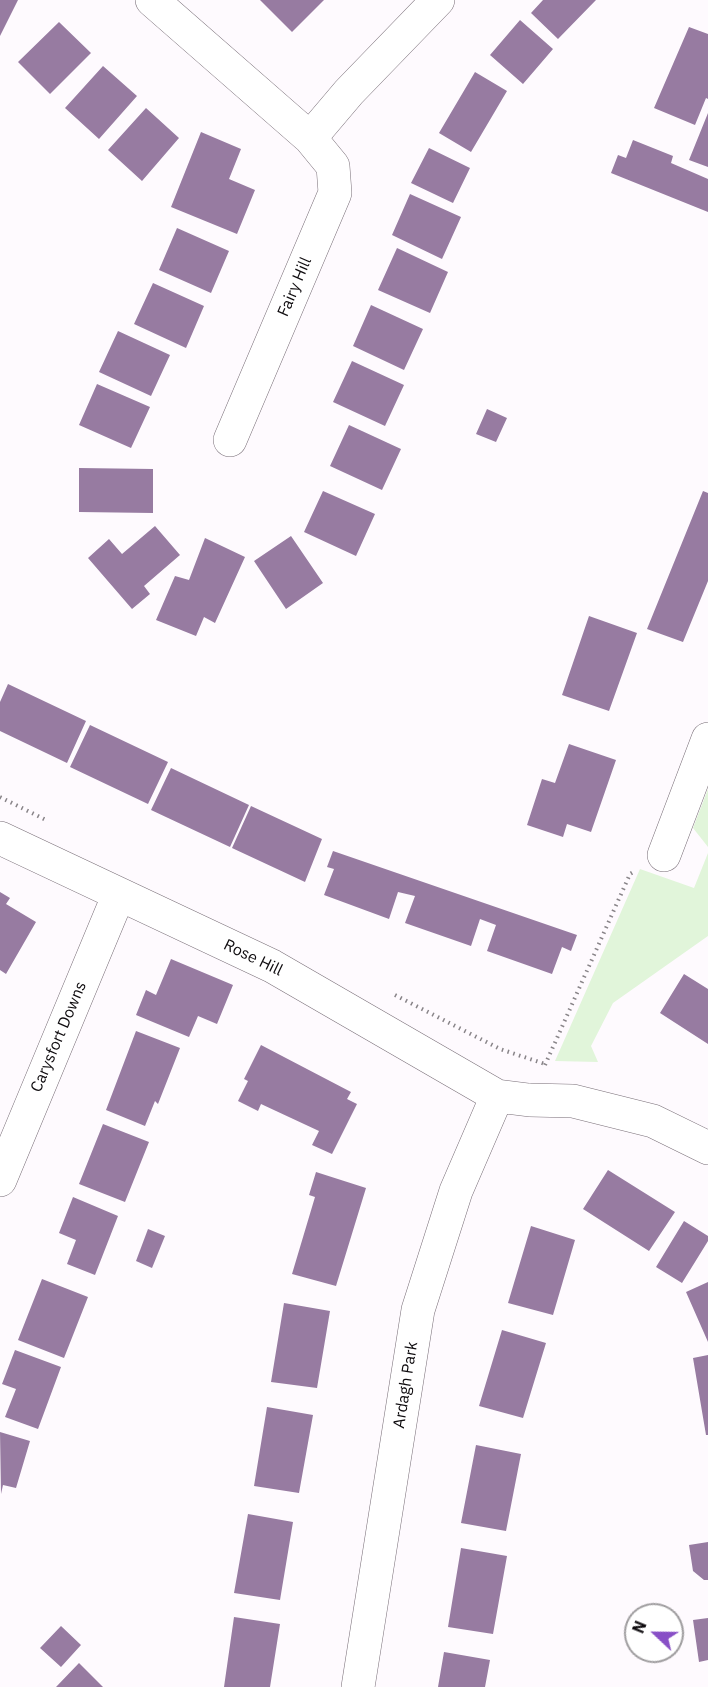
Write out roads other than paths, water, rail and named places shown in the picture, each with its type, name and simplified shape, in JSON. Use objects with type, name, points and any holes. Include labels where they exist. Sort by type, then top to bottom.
[{"type":"street","name":"Fairy Hill","points":[[152,0],[310,138],[333,166],[335,193],[230,440]]},
{"type":"street","points":[[310,138],[349,92],[438,0]]},
{"type":"street","points":[[664,855],[708,740]]},
{"type":"street","name":"Rose Hill","points":[[0,838],[272,966],[513,1098]]},
{"type":"street","name":"Carysfort Downs","points":[[0,1180],[119,894]]},
{"type":"street","points":[[513,1098],[573,1101],[653,1121],[708,1148]]},
{"type":"street","name":"Ardagh Park","points":[[358,1687],[418,1310],[456,1191],[513,1098]]}]
